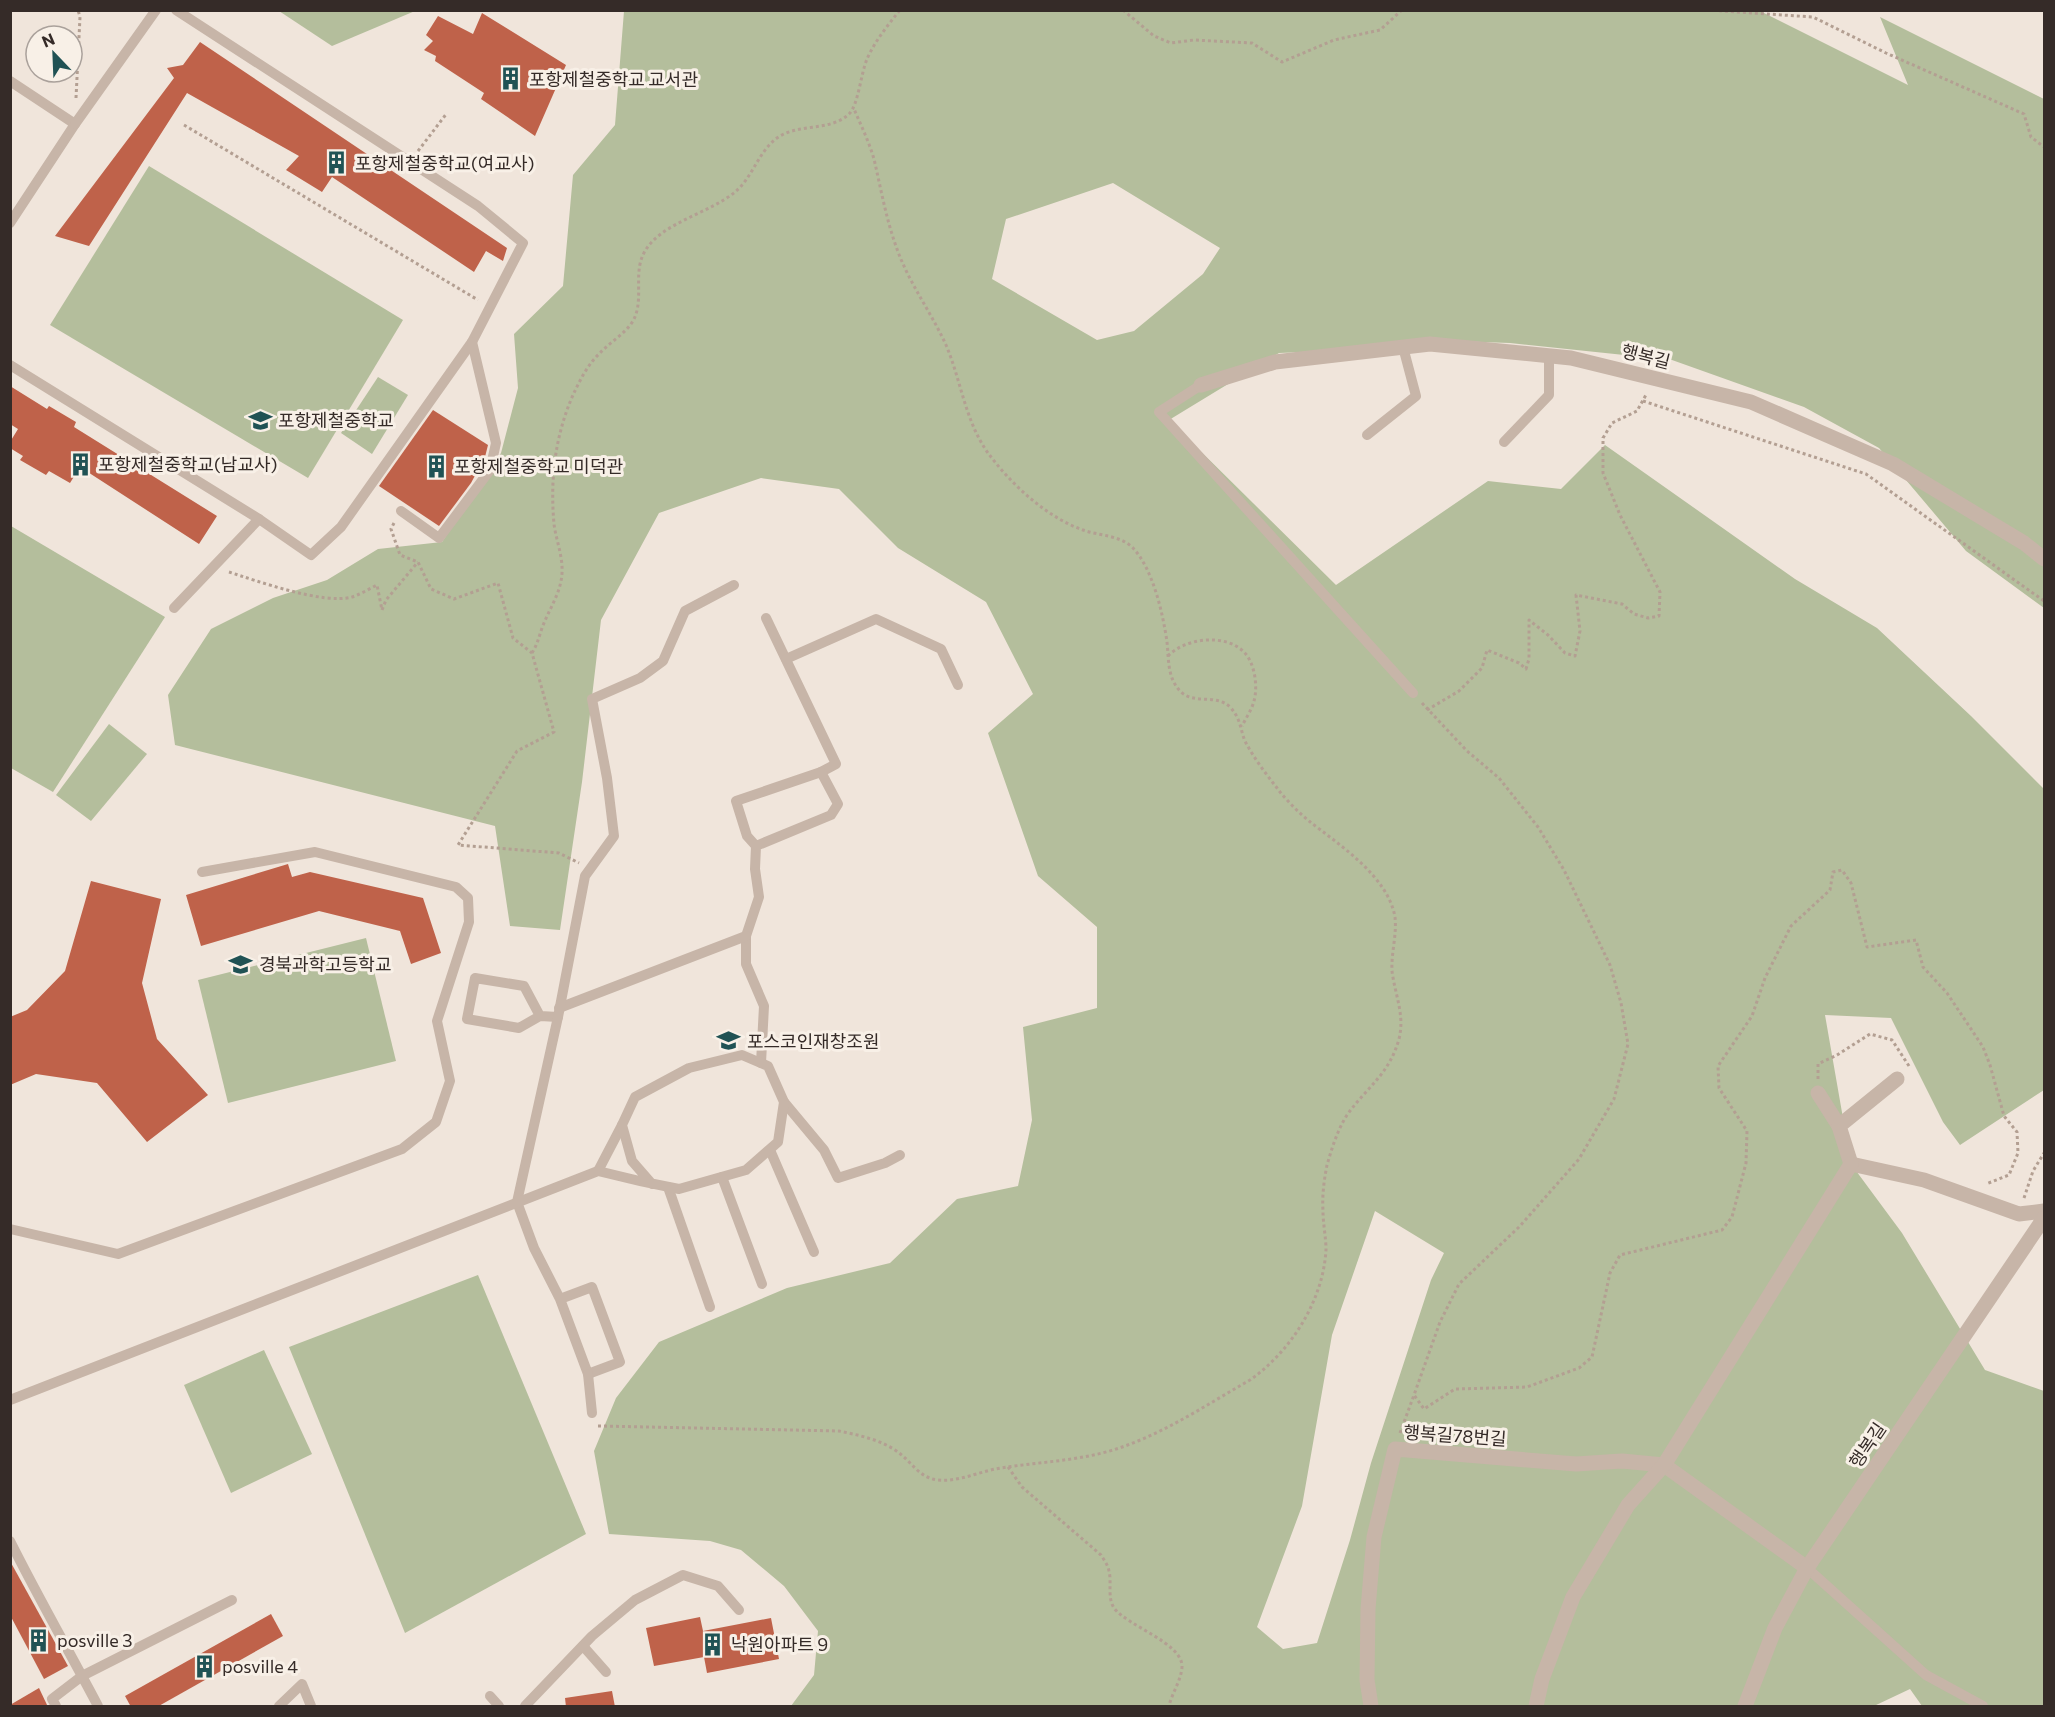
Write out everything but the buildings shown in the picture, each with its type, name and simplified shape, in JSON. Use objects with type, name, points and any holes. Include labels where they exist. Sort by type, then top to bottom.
[{"type":"street","name":"행복길","points":[[1201,385],[1275,362],[1430,344],[1571,358],[1751,402],[1893,464],[2024,543],[2044,559]]},
{"type":"street","points":[[1839,1125],[1897,1079]]},
{"type":"street","points":[[1536,1707],[1542,1679],[1573,1597],[1628,1505],[1664,1465],[1851,1164],[1839,1125],[1818,1093]]},
{"type":"street","points":[[1851,1164],[1924,1180],[2019,1214],[2044,1211]]},
{"type":"street","name":"행복길","points":[[1745,1707],[1775,1628],[1807,1568],[2044,1218]]},
{"type":"street","name":"행복길78번길","points":[[1371,1707],[1367,1680],[1368,1609],[1374,1537],[1395,1449],[1576,1464],[1622,1461],[1664,1465]]},
{"type":"street","points":[[1664,1465],[1807,1568]]},
{"type":"lane","points":[[10,223],[75,123],[156,10]]},
{"type":"lane","points":[[10,365],[259,519],[311,555],[341,527],[472,342],[523,243],[478,206],[176,10]]},
{"type":"lane","points":[[10,81],[75,123]]},
{"type":"lane","points":[[401,511],[440,538],[490,470],[496,442],[472,342]]},
{"type":"lane","points":[[1367,435],[1416,396],[1403,347]]},
{"type":"lane","points":[[1504,442],[1549,395],[1549,355]]},
{"type":"lane","points":[[1201,385],[1159,412],[1413,693]]},
{"type":"lane","points":[[174,608],[259,519]]},
{"type":"lane","points":[[592,1413],[588,1374],[560,1299],[534,1248],[517,1202],[559,1012],[585,876],[614,836],[607,778],[592,699],[640,678],[663,662],[685,611],[734,585]]},
{"type":"lane","points":[[761,1063],[764,1005],[746,964],[746,936],[759,897],[754,869],[756,846],[747,836],[736,801],[821,772],[836,764],[766,618]]},
{"type":"lane","points":[[786,659],[876,619],[941,649],[958,685]]},
{"type":"lane","points":[[756,846],[831,815],[838,804],[821,772]]},
{"type":"lane","points":[[10,1229],[118,1254],[402,1149],[436,1122],[450,1081],[437,1021],[469,922],[468,898],[456,887],[315,852],[202,872]]},
{"type":"lane","points":[[540,1016],[524,986],[475,978],[467,1019],[519,1028],[540,1016],[559,1012],[746,936]]},
{"type":"lane","points":[[598,1171],[635,1097],[689,1068],[742,1055],[768,1066],[784,1102],[824,1150],[838,1178],[885,1163],[900,1155]]},
{"type":"lane","points":[[10,1400],[598,1171],[679,1189],[746,1170],[778,1142],[784,1102]]},
{"type":"lane","points":[[622,1125],[632,1161],[652,1184]]},
{"type":"lane","points":[[770,1150],[814,1252]]},
{"type":"lane","points":[[722,1177],[762,1284]]},
{"type":"lane","points":[[668,1187],[710,1307]]},
{"type":"lane","points":[[560,1299],[592,1287],[621,1362],[588,1374]]},
{"type":"lane","points":[[10,1541],[98,1707]]},
{"type":"lane","points":[[1807,1568],[1926,1675],[1983,1707]]},
{"type":"lane","points":[[525,1707],[583,1646],[635,1600],[684,1575],[718,1586],[739,1610]]},
{"type":"lane","points":[[56,1707],[52,1699],[82,1676],[232,1600]]},
{"type":"lane","points":[[583,1646],[606,1672]]},
{"type":"lane","points":[[279,1707],[302,1684],[311,1707]]},
{"type":"lane","points":[[490,1696],[499,1707]]},
{"type":"path","points":[[75,123],[80,17],[78,10]]},
{"type":"path","points":[[592,1413],[594,1425],[819,1430],[858,1435],[896,1450],[926,1477],[939,1480],[963,1478],[1008,1467],[1095,1455],[1132,1443],[1176,1422],[1251,1380],[1273,1362],[1300,1326],[1319,1284],[1326,1252],[1323,1196],[1326,1170],[1336,1138],[1349,1113],[1376,1083],[1386,1068],[1398,1041],[1402,1025],[1392,971],[1395,918],[1389,901],[1376,881],[1358,858],[1307,820],[1290,804],[1246,743],[1242,726],[1231,709],[1223,702],[1185,696],[1178,689],[1168,667],[1163,619],[1152,583],[1146,566],[1131,546],[1116,538],[1078,528],[1048,512],[1013,481],[979,438],[947,348],[898,253],[886,218],[873,156],[854,109],[862,72],[868,57],[876,41],[900,10]]},
{"type":"path","points":[[1123,10],[1154,36],[1172,43],[1194,39],[1252,43],[1282,62],[1334,40],[1380,30],[1402,10]]},
{"type":"path","points":[[1707,10],[1813,17],[1886,53],[2024,114],[2031,137],[2044,147]]},
{"type":"path","points":[[532,653],[562,576],[552,498],[554,464],[561,430],[582,377],[594,359],[632,324],[638,304],[639,263],[645,250],[667,230],[735,192],[751,173],[766,148],[777,138],[790,131],[842,119],[854,109]]},
{"type":"path","points":[[410,162],[447,113]]},
{"type":"path","points":[[184,125],[490,307]]},
{"type":"path","points":[[1395,1449],[1440,1322],[1459,1284],[1519,1227],[1579,1159],[1614,1099],[1628,1044],[1621,1003],[1610,965],[1564,870],[1538,827],[1499,778],[1467,751],[1427,710],[1459,691],[1482,668],[1487,650],[1519,663],[1526,669],[1529,659],[1529,620],[1565,653],[1575,656],[1580,631],[1576,595],[1622,604],[1634,614],[1648,618],[1659,616],[1660,592],[1620,515],[1604,472],[1603,438],[1612,423],[1637,411],[1655,378]]},
{"type":"path","points":[[1642,401],[1866,474],[2044,601]]},
{"type":"path","points":[[401,511],[391,529],[400,555],[418,562],[431,590],[454,599],[498,583],[513,638],[532,653],[554,732],[517,751],[458,845],[559,853],[591,869]]},
{"type":"path","points":[[214,567],[264,584],[317,597],[350,597],[377,585],[382,610],[386,600],[418,562]]},
{"type":"path","points":[[1168,656],[1185,644],[1206,640],[1228,643],[1245,653],[1250,661],[1255,685],[1254,702],[1242,726]]},
{"type":"path","points":[[1414,1395],[1424,1408],[1455,1389],[1527,1387],[1579,1368],[1592,1357],[1610,1273],[1620,1255],[1722,1230],[1732,1217],[1746,1163],[1747,1131],[1719,1088],[1718,1066],[1752,1016],[1765,978],[1791,926],[1830,890],[1833,872],[1842,870],[1851,883],[1867,948],[1916,940],[1923,967],[1947,993],[1983,1047],[2004,1116],[2017,1132],[2018,1153],[2010,1175],[1962,1193]]},
{"type":"path","points":[[1818,1093],[1818,1064],[1870,1034],[1892,1040],[1910,1068],[1897,1079]]},
{"type":"path","points":[[2019,1214],[2033,1171],[2044,1154]]},
{"type":"path","points":[[1008,1467],[1022,1487],[1101,1555],[1110,1573],[1113,1606],[1120,1614],[1179,1655],[1182,1663],[1180,1676],[1169,1707]]},
{"type":"green space","points":[[279,11],[415,11],[332,46]]},
{"type":"green space","points":[[624,11],[1760,11],[1908,85],[1880,17],[2044,99],[2044,608],[1966,551],[1879,448],[1804,407],[1672,360],[1510,343],[1425,340],[1370,349],[1279,353],[1169,420],[1336,585],[1488,481],[1561,489],[1605,445],[1795,579],[1877,628],[1971,716],[2044,789],[2044,1090],[1960,1145],[1943,1122],[1891,1018],[1825,1015],[1851,1164],[1902,1233],[1985,1370],[2044,1391],[2044,1706],[1922,1706],[1910,1689],[1874,1706],[791,1706],[814,1675],[818,1631],[784,1586],[741,1550],[710,1541],[609,1534],[594,1451],[616,1398],[659,1342],[787,1288],[890,1263],[957,1199],[1018,1186],[1032,1120],[1023,1027],[1097,1008],[1097,927],[1038,876],[988,733],[1033,694],[986,602],[898,548],[839,489],[761,478],[659,513],[601,620],[582,782],[560,930],[510,926],[495,826],[175,745],[168,695],[211,629],[273,598],[327,580],[378,549],[442,542],[501,453],[518,388],[514,334],[563,286],[573,175],[615,125]],"holes":[[[1113,183],[1220,248],[1203,274],[1134,331],[1097,340],[992,279],[1006,219]],[[1375,1211],[1444,1253],[1431,1280],[1371,1463],[1350,1540],[1317,1643],[1283,1649],[1257,1627],[1302,1506],[1332,1335]]]},
{"type":"green space","points":[[149,166],[403,320],[308,478],[50,325]]},
{"type":"green space","points":[[378,377],[408,395],[372,454],[341,433]]},
{"type":"green space","points":[[11,526],[165,617],[53,792],[11,768]]},
{"type":"green space","points":[[109,724],[147,754],[91,821],[56,795]]},
{"type":"green space","points":[[366,938],[396,1061],[228,1103],[198,980]]},
{"type":"green space","points":[[478,1275],[586,1534],[405,1633],[289,1347]]},
{"type":"green space","points":[[264,1350],[312,1454],[231,1493],[184,1385]]},
{"type":"place","name":"포항제철중학교 교서관","points":[[511,79]]},
{"type":"place","name":"포항제철중학교(여교사)","points":[[337,163]]},
{"type":"place","name":"포항제철중학교","points":[[260,420]]},
{"type":"place","name":"포항제철중학교(남교사)","points":[[80,464]]},
{"type":"place","name":"포항제철중학교 미덕관","points":[[436,466]]},
{"type":"place","name":"경북과학고등학교","points":[[241,964]]},
{"type":"place","name":"포스코인재창조원","points":[[729,1041]]},
{"type":"place","name":"posville 3","points":[[39,1640]]},
{"type":"place","name":"낙원아파트 9","points":[[713,1644]]},
{"type":"place","name":"posville 4","points":[[204,1666]]}]
